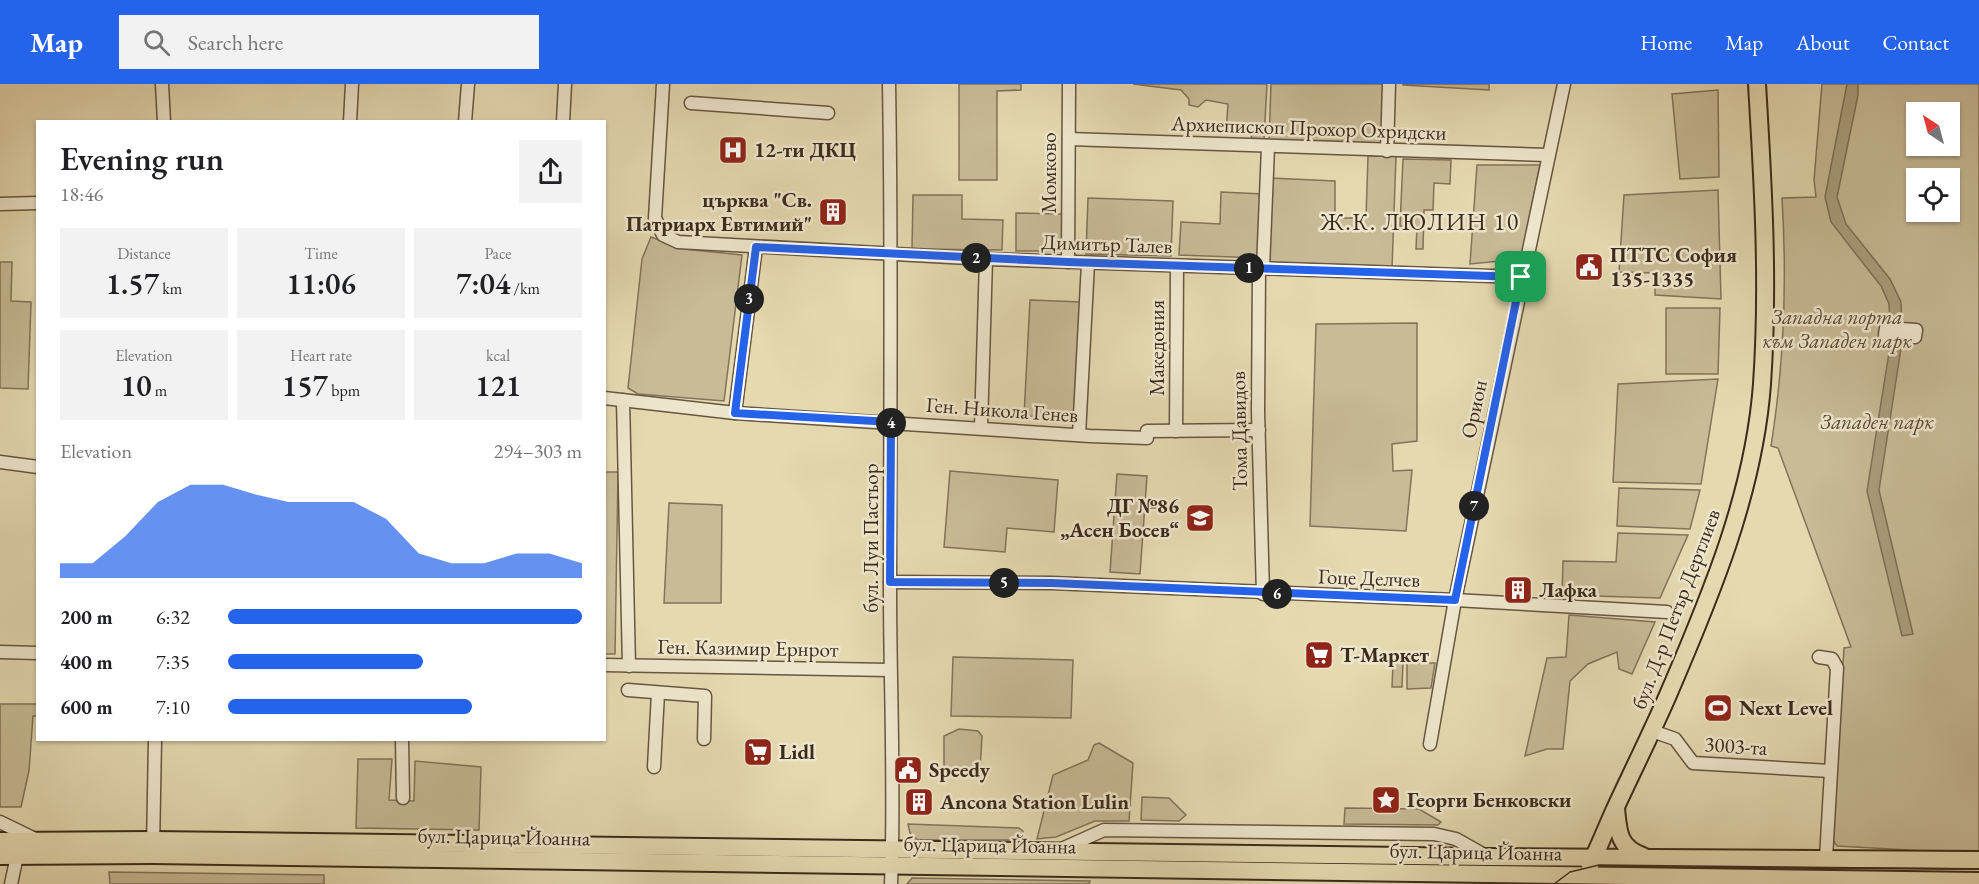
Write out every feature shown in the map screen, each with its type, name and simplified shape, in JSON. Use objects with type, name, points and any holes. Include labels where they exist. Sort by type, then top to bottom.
[{"type":"main road","name":"бул. Д-р Петър Дертлиев","points":[[1582,881],[1652,731],[1723,560],[1742,493],[1762,385],[1765,308],[1763,188],[1757,84]]},
{"type":"main road","points":[[1616,807],[1622,842],[1631,851],[1646,857]]},
{"type":"main road","name":"бул. Царица Йоанна","points":[[0,841],[153,847],[892,858],[1582,881],[1979,881]]},
{"type":"main road","name":"бул. Царица Йоанна","points":[[8,856],[153,847]]},
{"type":"main road","name":"бул. Царица Йоанна","points":[[892,858],[1054,852],[1979,860]]},
{"type":"street","points":[[162,84],[164,120]]},
{"type":"street","points":[[350,120],[352,84]]},
{"type":"street","points":[[465,120],[468,84]]},
{"type":"street","points":[[563,120],[565,84]]},
{"type":"street","name":"Димитър Талев","points":[[663,84],[656,225],[663,235],[670,239],[691,243],[892,255],[1521,277]]},
{"type":"street","name":"бул. Луи Пастьор","points":[[889,84],[892,255],[891,884]]},
{"type":"street","name":"Момково","points":[[1068,262],[1069,84]]},
{"type":"street","points":[[1387,151],[1389,84]]},
{"type":"street","name":"Орион","points":[[1430,744],[1455,600],[1521,277],[1564,84]]},
{"type":"street","points":[[691,103],[828,113]]},
{"type":"street","name":"Архиепископ Прохор Охридски","points":[[1069,139],[1548,155]]},
{"type":"street","name":"Тома Давидов","points":[[1263,594],[1259,430],[1261,268],[1268,147]]},
{"type":"street","points":[[0,204],[36,203]]},
{"type":"street","points":[[735,413],[756,247]]},
{"type":"street","points":[[981,427],[986,259]]},
{"type":"street","points":[[1079,435],[1088,263]]},
{"type":"street","name":"Македония","points":[[1176,431],[1177,266]]},
{"type":"street","name":"Ген. Никола Генев","points":[[606,398],[735,413],[1079,435],[1147,435],[1176,431],[1259,430]]},
{"type":"street","points":[[623,400],[629,666]]},
{"type":"street","points":[[0,462],[36,467]]},
{"type":"street","name":"Гоце Делчев","points":[[890,582],[1052,583],[1263,594],[1455,600],[1667,612]]},
{"type":"street","points":[[0,652],[36,653]]},
{"type":"street","points":[[1819,657],[1832,659],[1837,668],[1826,858]]},
{"type":"street","name":"Ген. Казимир Ернрот","points":[[606,665],[890,670]]},
{"type":"street","points":[[628,690],[705,696],[704,739]]},
{"type":"street","points":[[654,767],[658,693]]},
{"type":"street","name":"3003-та","points":[[1652,731],[1675,739],[1693,763],[1830,771]]},
{"type":"street","points":[[153,847],[154,741]]},
{"type":"street","points":[[402,741],[403,798]]},
{"type":"street","points":[[0,822],[38,841]]},
{"type":"street","points":[[8,856],[11,884]]},
{"type":"green space","points":[[959,84],[1021,84],[1021,90],[997,91],[997,180],[959,180]]},
{"type":"green space","points":[[1133,84],[1267,84],[1264,139],[1252,138],[1249,130],[1226,133],[1228,104],[1206,100],[1198,107],[1189,105],[1189,99],[1181,90]]},
{"type":"green space","points":[[1271,84],[1385,84],[1384,146],[1269,143]]},
{"type":"green space","points":[[1403,84],[1489,84],[1489,90],[1403,85]]},
{"type":"green space","name":"Западен парк","points":[[1822,84],[1979,84],[1979,854],[1837,846],[1832,839],[1844,648],[1851,647],[1778,448],[1771,446],[1779,385],[1783,322],[1782,198],[1816,197],[1814,180]]},
{"type":"green space","points":[[1718,90],[1719,177],[1680,179],[1672,94]]},
{"type":"green space","points":[[1368,156],[1396,156],[1392,269],[1266,265],[1269,178],[1335,181],[1335,218],[1366,218]]},
{"type":"green space","points":[[1403,159],[1451,160],[1450,184],[1434,183],[1433,210],[1424,210],[1423,249],[1416,249],[1417,227],[1400,226]]},
{"type":"green space","points":[[1477,165],[1540,165],[1521,259],[1470,264]]},
{"type":"green space","points":[[1718,190],[1721,299],[1655,295],[1655,273],[1619,272],[1624,195]]},
{"type":"green space","points":[[1221,192],[1263,194],[1260,258],[1179,255],[1181,222],[1220,224]]},
{"type":"green space","points":[[913,195],[962,195],[962,219],[1003,220],[1002,250],[912,249]]},
{"type":"green space","points":[[1088,198],[1173,201],[1171,256],[1086,254]]},
{"type":"green space","points":[[1016,213],[1063,214],[1063,251],[1016,251]]},
{"type":"green space","points":[[651,237],[684,249],[742,255],[724,401],[638,394],[628,388],[642,259]]},
{"type":"green space","points":[[0,262],[12,262],[11,301],[31,302],[28,389],[0,388]]},
{"type":"green space","points":[[1030,300],[1081,302],[1075,419],[1024,416]]},
{"type":"green space","points":[[1666,308],[1720,308],[1718,374],[1666,374]]},
{"type":"green space","points":[[1417,323],[1417,441],[1392,444],[1393,471],[1412,470],[1406,531],[1310,526],[1316,324]]},
{"type":"green space","points":[[1718,379],[1701,484],[1613,482],[1618,384]]},
{"type":"green space","points":[[950,471],[1058,480],[1054,532],[1007,528],[1005,552],[944,547]]},
{"type":"green space","points":[[606,472],[618,472],[615,654],[606,654]]},
{"type":"green space","points":[[1117,474],[1147,476],[1140,574],[1110,572]]},
{"type":"green space","points":[[1619,488],[1700,490],[1690,529],[1617,526]]},
{"type":"green space","points":[[669,503],[722,505],[721,603],[664,603]]},
{"type":"green space","points":[[1618,533],[1688,535],[1660,598],[1562,595],[1563,561],[1616,562]]},
{"type":"green space","points":[[1569,615],[1655,622],[1632,674],[1619,669],[1617,652],[1588,664],[1570,681],[1563,749],[1547,749],[1525,756],[1547,658],[1566,657]]},
{"type":"green space","points":[[953,657],[1073,660],[1071,718],[951,716]]},
{"type":"green space","points":[[1393,663],[1403,663],[1402,687],[1392,687]]},
{"type":"green space","points":[[1407,663],[1435,663],[1431,688],[1407,689]]},
{"type":"green space","points":[[0,704],[36,704],[29,771],[21,807],[0,807]]},
{"type":"green space","points":[[959,729],[978,731],[982,736],[980,770],[944,766],[944,736]]},
{"type":"green space","points":[[1099,743],[1133,763],[1129,821],[1095,821],[1056,837],[1037,839],[1053,775],[1088,760],[1094,745]]},
{"type":"green space","points":[[358,759],[392,759],[389,800],[414,801],[415,761],[481,767],[479,830],[356,828]]},
{"type":"green space","points":[[1142,797],[1169,798],[1186,815],[1179,821],[1141,820]]},
{"type":"green space","points":[[1345,808],[1419,809],[1441,822],[1438,825],[1344,824]]},
{"type":"green space","points":[[908,824],[1019,828],[1023,831],[1023,840],[918,840],[910,833]]},
{"type":"green space","points":[[109,872],[324,875],[324,884],[110,884]]},
{"type":"green space","points":[[912,878],[1090,881],[1089,884],[907,884]]},
{"type":"shaded area","points":[[1847,84],[1858,84],[1858,95],[1837,197],[1846,224],[1890,279],[1901,302],[1902,342],[1879,490],[1913,634],[1902,636],[1867,491],[1891,340],[1889,304],[1881,286],[1831,222],[1825,197]]},
{"type":"tram line","points":[[1554,884],[1570,872],[1599,865],[1979,869]]},
{"type":"place","name":"12-ти ДКЦ","points":[[733,150]]},
{"type":"place","name":"църква \"Св. Патриарх Евтимий\"","points":[[833,212]]},
{"type":"place","name":"ПТТС София 135-1335","points":[[1589,267]]},
{"type":"place","name":"ДГ №86 „Асен Босев“","points":[[1200,518]]},
{"type":"place","name":"Лафка","points":[[1518,590]]},
{"type":"place","name":"Т-Маркет","points":[[1319,655]]},
{"type":"place","name":"Next Level","points":[[1718,708]]},
{"type":"place","name":"Lidl","points":[[758,752]]},
{"type":"place","name":"Speedy","points":[[908,770]]},
{"type":"place","name":"Георги Бенковски","points":[[1386,800]]},
{"type":"place","name":"Ancona Station Lulin","points":[[919,802]]},
{"type":"district","name":"Ж.К. ЛЮЛИН 10","points":[[1420,222]]},
{"type":"route","points":[[756,247],[986,259],[1521,277],[1455,600],[1263,594],[1052,583],[890,582],[891,422],[735,413],[756,247]]},
{"type":"park label","name":"Западна порта към Западен парк","points":[[1837,329]]}]
